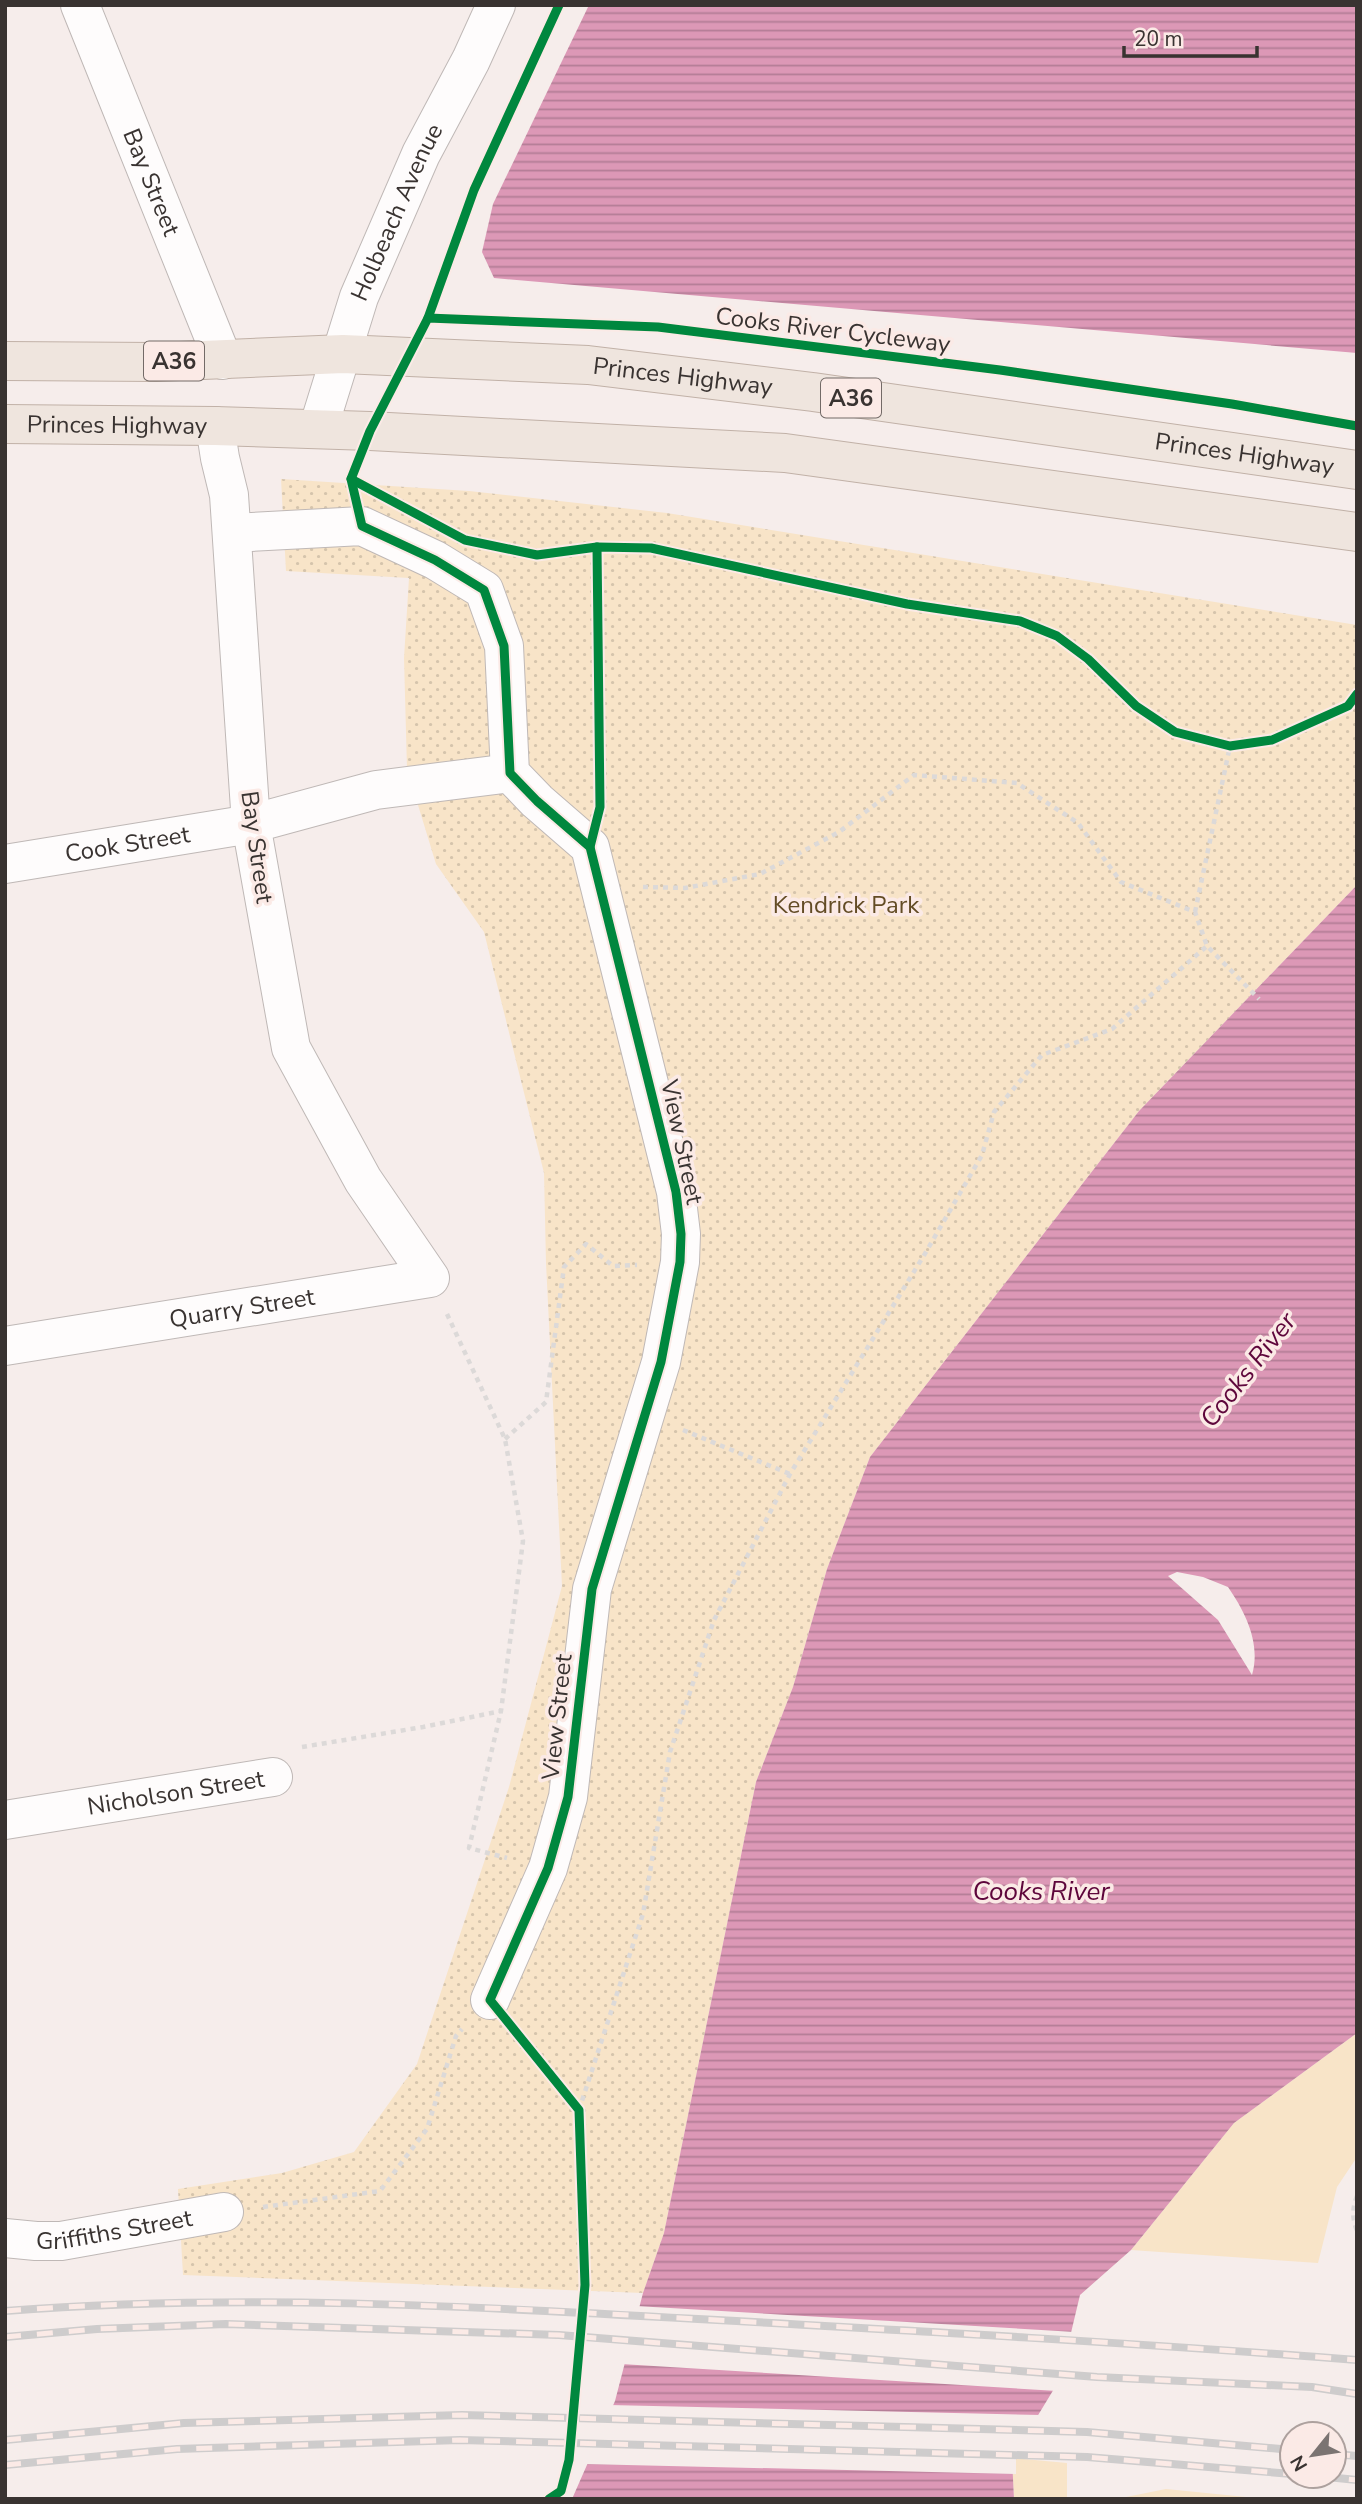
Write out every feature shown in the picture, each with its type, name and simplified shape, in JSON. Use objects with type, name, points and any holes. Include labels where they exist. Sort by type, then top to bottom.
[{"type":"highway","name":"Princes Highway","points":[[5,360],[223,360],[343,354],[588,365],[813,392],[1357,470]]},
{"type":"highway","name":"Princes Highway","points":[[5,424],[318,429],[785,453],[1357,532]]},
{"type":"street","name":"Bay Street","points":[[80,5],[223,360]]},
{"type":"street","name":"Holbeach Avenue","points":[[318,429],[359,297],[411,176],[496,5]]},
{"type":"street","name":"Bay Street","points":[[215,426],[229,495],[251,824],[291,1048],[363,1180],[430,1278]]},
{"type":"street","points":[[232,533],[362,526],[435,560],[484,590],[504,646],[510,773],[376,790],[251,824]]},
{"type":"street","name":"View Street","points":[[490,2000],[548,1868],[568,1797],[592,1589],[664,1350],[681,1262],[676,1192],[590,847],[537,801],[510,773]]},
{"type":"street","name":"Cook Street","points":[[5,864],[251,824]]},
{"type":"street","name":"Quarry Street","points":[[5,1346],[430,1278]]},
{"type":"street","name":"Nicholson Street","points":[[5,1820],[273,1777]]},
{"type":"street","name":"Griffiths Street","points":[[5,2238],[61,2241],[224,2212]]},
{"type":"path","points":[[1219,743],[1230,746],[1240,744]]},
{"type":"path","points":[[1230,746],[1195,912],[1207,946],[1259,999]]},
{"type":"path","points":[[599,887],[685,888],[760,874],[839,832],[915,775],[1017,783],[1078,822],[1121,882],[1195,912]]},
{"type":"path","points":[[580,2123],[579,2110],[643,1914],[670,1752],[715,1620],[790,1474],[982,1155],[994,1112],[1041,1055],[1112,1029],[1207,946]]},
{"type":"path","points":[[505,1439],[545,1402],[564,1267],[586,1244],[614,1266]]},
{"type":"path","points":[[430,1278],[505,1439],[523,1541],[501,1711],[469,1848],[548,1868]]},
{"type":"path","points":[[646,1415],[790,1474]]},
{"type":"path","points":[[224,2212],[380,2191],[427,2129],[456,2036]]},
{"type":"path","points":[[571,2100],[579,2110]]},
{"type":"path","points":[[1357,2196],[1353,2207],[1353,2220],[1357,2231]]},
{"type":"green space","name":"Kendrick Park","points":[[281,479],[469,491],[667,513],[1357,625],[1357,885],[1139,1111],[870,1457],[827,1569],[793,1687],[756,1782],[664,2233],[643,2293],[183,2275],[178,2189],[282,2173],[354,2152],[417,2064],[509,1787],[562,1586],[544,1173],[484,932],[436,864],[407,769],[404,658],[409,578],[286,571]]},
{"type":"green space","points":[[1357,2033],[1357,2157],[1337,2187],[1318,2263],[1131,2250],[1234,2123]]},
{"type":"green space","points":[[1012,2458],[1067,2463],[1067,2499],[1014,2499]]},
{"type":"green space","points":[[1166,2489],[1266,2499],[1084,2499],[1121,2498]]},
{"type":"water","points":[[589,5],[1357,5],[1357,353],[494,278],[482,252],[493,204]]},
{"type":"water","name":"Cooks River","points":[[1357,885],[1357,2033],[1234,2123],[1131,2250],[1080,2295],[1060,2379],[1012,2458],[1014,2499],[572,2499],[615,2401],[643,2293],[664,2233],[756,1782],[793,1687],[827,1569],[870,1457],[1139,1111]],"holes":[[[1177,1572],[1203,1577],[1228,1587],[1241,1607],[1255,1652],[1252,1675],[1218,1620],[1168,1576]]]},
{"type":"pier","points":[[636,2306],[1075,2332],[1064,2380],[1057,2391],[621,2364]]},
{"type":"pier","points":[[609,2405],[1041,2415],[1016,2459],[1016,2474],[584,2464]]},
{"type":"railway","points":[[5,2311],[178,2303],[438,2306],[945,2333],[1357,2360]]},
{"type":"railway","points":[[5,2337],[97,2329],[226,2324],[559,2335],[1097,2377],[1312,2387],[1357,2394]]},
{"type":"railway","points":[[5,2440],[184,2423],[462,2415],[1087,2432],[1278,2449]]},
{"type":"railway","points":[[5,2465],[177,2449],[460,2440],[1087,2457],[1278,2473]]},
{"type":"railway","points":[[1348,2455],[1357,2456]]},
{"type":"railway","points":[[1348,2479],[1357,2480]]},
{"type":"cycle path","points":[[428,318],[474,190],[559,5]]},
{"type":"cycle path","name":"Cooks River Cycleway","points":[[549,2499],[561,2491],[569,2460],[585,2285],[579,2110],[490,2000],[548,1868],[568,1797],[592,1589],[661,1362],[680,1262],[681,1234],[676,1192],[590,847],[537,801],[510,773],[504,646],[484,590],[435,560],[362,526],[351,479],[370,431],[428,318],[658,327],[1000,370],[1232,404],[1357,426]]},
{"type":"cycle path","points":[[351,479],[465,540],[537,555],[597,547],[651,548],[907,604],[1020,621],[1057,636],[1088,659],[1136,706],[1175,732],[1230,746],[1272,740],[1348,706],[1357,694]]},
{"type":"cycle path","points":[[590,847],[600,807],[597,547]]}]
